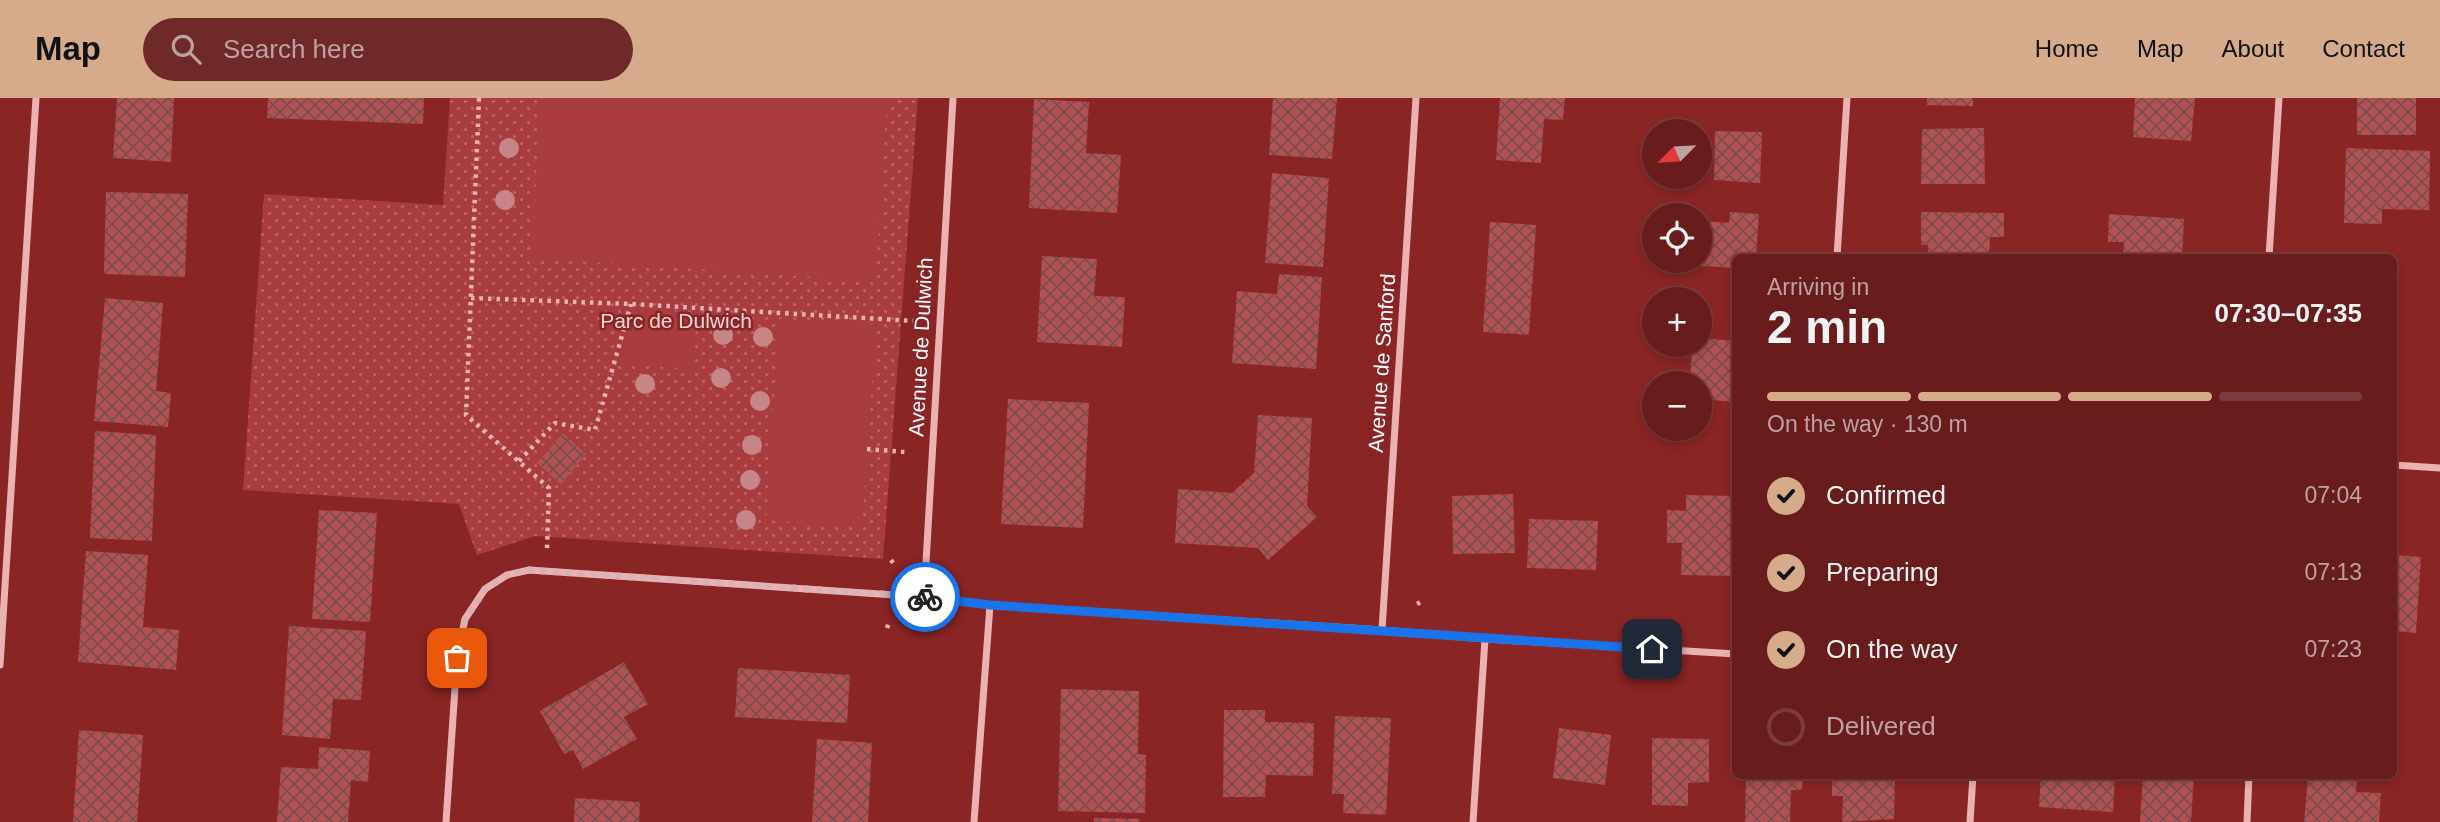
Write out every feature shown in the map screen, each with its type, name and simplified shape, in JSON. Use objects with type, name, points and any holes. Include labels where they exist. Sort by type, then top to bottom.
[{"type":"street","points":[[0,665],[36,98]]},
{"type":"street","name":"Avenue de Dulwich","points":[[924,597],[953,98]]},
{"type":"street","name":"Avenue de Sanford","points":[[1382,630],[1416,98]]},
{"type":"street","points":[[1837,254],[1847,98]]},
{"type":"street","points":[[2269,254],[2279,98]]},
{"type":"street","points":[[2397,465],[2440,468]]},
{"type":"street","points":[[446,822],[457,658],[465,619],[485,589],[507,575],[529,570],[924,597],[990,605],[1732,654]]},
{"type":"street","points":[[974,822],[990,605]]},
{"type":"street","points":[[1473,822],[1485,639]]},
{"type":"street","points":[[1970,822],[1973,779]]},
{"type":"street","points":[[2247,822],[2249,779]]},
{"type":"path","points":[[480,98],[466,415],[549,488],[547,541]]},
{"type":"path","points":[[471,298],[631,304],[914,321]]},
{"type":"path","points":[[519,461],[555,423],[595,430],[631,304]]},
{"type":"path","points":[[867,449],[905,452]]},
{"type":"green space","name":"Parc de Dulwich","points":[[450,98],[918,98],[883,559],[535,536],[477,555],[459,504],[243,490],[264,194],[443,205]]},
{"type":"green space","points":[[541,98],[887,98],[876,281],[531,258]]},
{"type":"green space","points":[[626,309],[697,312],[692,369],[610,363]]},
{"type":"green space","points":[[779,319],[876,325],[862,527],[766,520]]},
{"type":"building","points":[[117,98],[174,98],[171,162],[113,158]]},
{"type":"building","points":[[268,98],[424,98],[423,124],[267,118]]},
{"type":"building","points":[[1273,98],[1337,98],[1332,159],[1269,155]]},
{"type":"building","points":[[1500,98],[1565,98],[1563,120],[1544,119],[1541,163],[1496,160]]},
{"type":"building","points":[[1927,98],[1973,98],[1973,106],[1927,105]]},
{"type":"building","points":[[2135,98],[2195,98],[2191,141],[2133,137]]},
{"type":"building","points":[[2357,98],[2416,98],[2416,135],[2357,135]]},
{"type":"building","points":[[1034,99],[1089,102],[1086,153],[1121,155],[1117,213],[1029,208]]},
{"type":"building","points":[[1984,128],[1985,184],[1921,184],[1922,129]]},
{"type":"building","points":[[1715,131],[1762,132],[1760,183],[1714,180]]},
{"type":"building","points":[[2346,148],[2430,151],[2429,210],[2382,209],[2382,224],[2344,223]]},
{"type":"building","points":[[1272,173],[1329,178],[1323,267],[1265,263]]},
{"type":"building","points":[[106,192],[188,194],[185,277],[104,274]]},
{"type":"building","points":[[1730,212],[1759,214],[1756,254],[1732,254],[1732,268],[1712,267],[1712,222],[1729,223]]},
{"type":"building","points":[[1921,212],[2004,213],[2004,237],[1990,237],[1989,254],[1928,254],[1928,245],[1921,245]]},
{"type":"building","points":[[2109,214],[2184,219],[2182,254],[2123,254],[2124,242],[2108,242]]},
{"type":"building","points":[[1490,222],[1536,225],[1529,335],[1483,332]]},
{"type":"building","points":[[1042,256],[1097,259],[1094,296],[1125,297],[1122,347],[1037,342]]},
{"type":"building","points":[[1279,274],[1322,277],[1316,369],[1232,363],[1237,291],[1277,294]]},
{"type":"building","points":[[105,298],[163,303],[156,391],[171,393],[168,427],[94,421]]},
{"type":"building","points":[[1712,339],[1732,341],[1732,402],[1712,400],[1712,371],[1691,371],[1691,357],[1712,357]]},
{"type":"building","points":[[1008,399],[1089,403],[1083,528],[1001,524]]},
{"type":"building","points":[[1258,415],[1312,418],[1307,506],[1317,517],[1268,560],[1258,548],[1175,543],[1178,489],[1232,493],[1254,473]]},
{"type":"building","points":[[95,431],[156,435],[152,541],[90,538]]},
{"type":"building","points":[[563,433],[586,454],[561,484],[537,463]]},
{"type":"building","points":[[1513,494],[1515,553],[1453,554],[1452,496]]},
{"type":"building","points":[[1686,495],[1732,496],[1732,576],[1681,575],[1682,543],[1667,543],[1667,510],[1686,511]]},
{"type":"building","points":[[319,510],[377,513],[370,622],[312,619]]},
{"type":"building","points":[[1529,519],[1598,521],[1596,570],[1527,568]]},
{"type":"building","points":[[86,551],[148,555],[143,627],[179,630],[176,670],[78,662]]},
{"type":"building","points":[[2397,555],[2421,557],[2416,633],[2397,631]]},
{"type":"building","points":[[289,626],[366,631],[361,700],[333,699],[330,739],[282,735]]},
{"type":"building","points":[[624,662],[648,704],[624,717],[637,739],[583,769],[573,750],[564,754],[540,711]]},
{"type":"building","points":[[738,668],[850,675],[847,723],[735,717]]},
{"type":"building","points":[[1061,689],[1139,691],[1138,754],[1146,755],[1145,813],[1058,811]]},
{"type":"building","points":[[1224,710],[1265,710],[1265,722],[1314,723],[1313,776],[1266,775],[1265,797],[1223,797]]},
{"type":"building","points":[[1335,716],[1391,718],[1386,815],[1343,813],[1344,794],[1332,794]]},
{"type":"building","points":[[1559,728],[1611,735],[1605,785],[1553,778]]},
{"type":"building","points":[[79,730],[143,735],[137,822],[73,822]]},
{"type":"building","points":[[1652,738],[1709,739],[1709,782],[1688,783],[1688,806],[1652,805]]},
{"type":"building","points":[[817,739],[872,743],[868,822],[812,822]]},
{"type":"building","points":[[319,747],[370,751],[368,782],[351,780],[348,822],[277,822],[281,767],[318,769]]},
{"type":"building","points":[[1746,779],[1803,779],[1802,790],[1791,790],[1790,822],[1745,822]]},
{"type":"building","points":[[1832,779],[1895,779],[1894,819],[1842,822],[1843,796],[1832,796]]},
{"type":"building","points":[[2041,779],[2115,779],[2113,812],[2039,807]]},
{"type":"building","points":[[2143,779],[2194,779],[2191,822],[2140,822]]},
{"type":"building","points":[[2308,779],[2357,779],[2356,792],[2381,793],[2379,822],[2304,822]]},
{"type":"building","points":[[575,798],[640,802],[639,822],[574,822]]},
{"type":"building","points":[[1094,818],[1140,819],[1139,822],[1094,822]]},
{"type":"way so far","points":[[457,658],[465,619],[485,589],[507,575],[529,570],[925,597]]},
{"type":"route","points":[[925,597],[990,605],[1652,649]]}]
